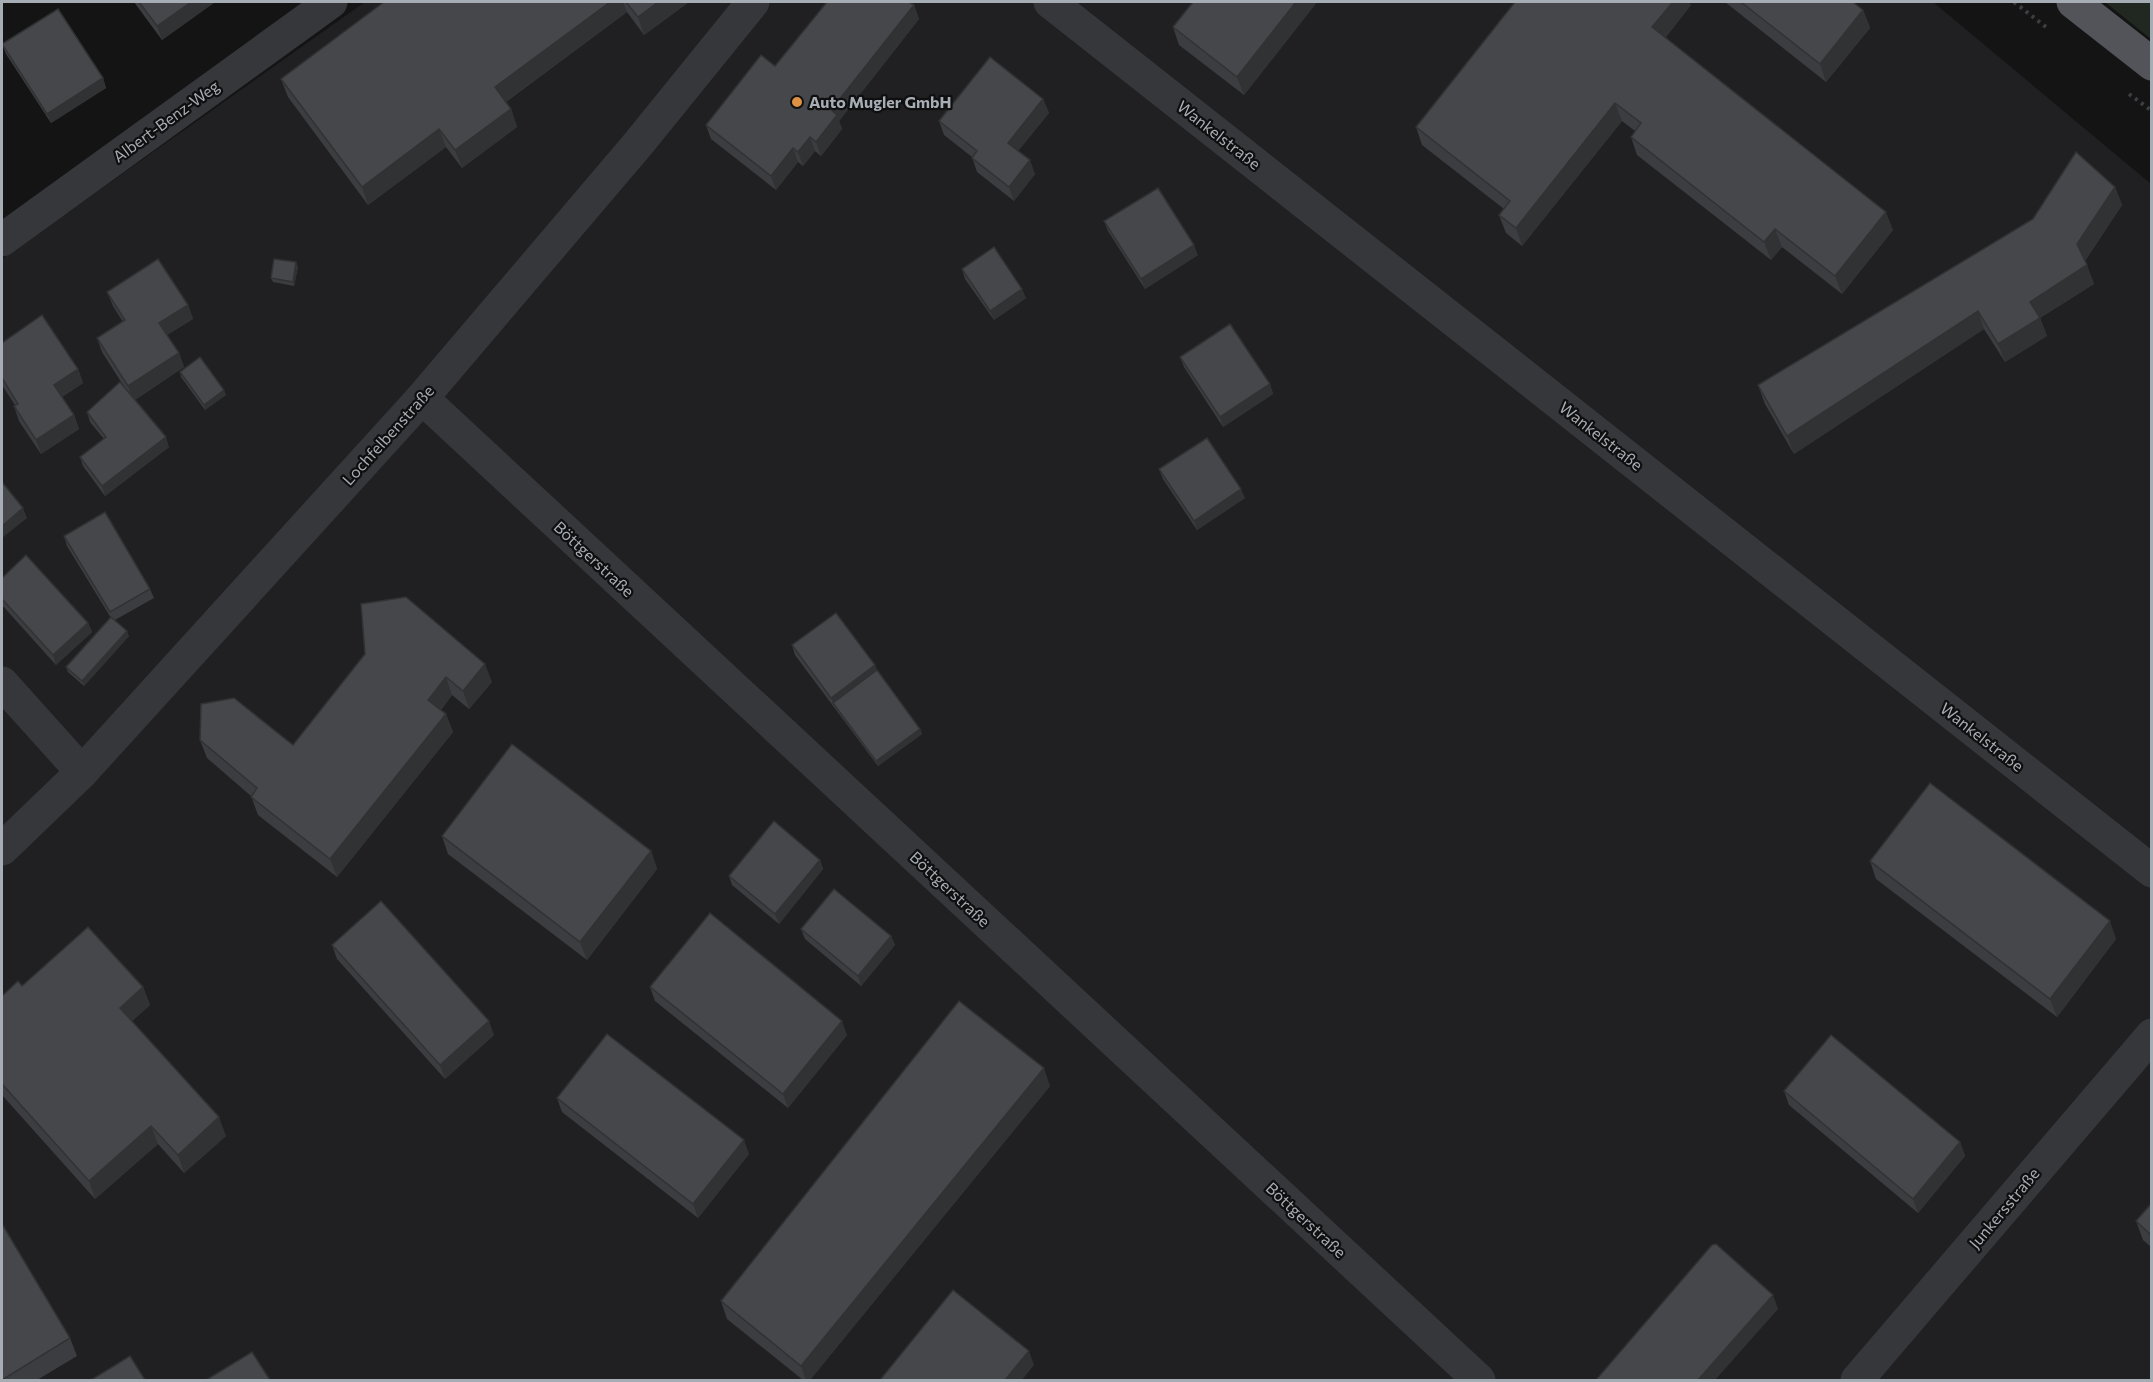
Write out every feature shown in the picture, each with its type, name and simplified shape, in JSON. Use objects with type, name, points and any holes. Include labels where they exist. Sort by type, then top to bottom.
[{"type":"main road","points":[[2073,2],[2151,64]]},
{"type":"street","name":"Albert-Benz-Weg","points":[[2,240],[332,2]]},
{"type":"street","name":"Lochfelbenstraße","points":[[2,849],[82,772],[422,398],[638,144],[753,2]]},
{"type":"street","name":"Wankelstraße","points":[[1050,2],[2151,871]]},
{"type":"street","name":"Böttgerstraße","points":[[422,398],[1479,1380]]},
{"type":"street","points":[[2,683],[82,772]]},
{"type":"street","name":"Junkersstraße","points":[[1857,1380],[2151,1035]]},
{"type":"shaded area","points":[[365,2],[1933,2],[2151,184],[2151,1380],[2,1380],[2,259]]},
{"type":"shaded area","points":[[2105,2],[2151,2],[2151,39]]},
{"type":"building","points":[[139,2],[191,2],[157,26]]},
{"type":"building","points":[[384,2],[610,2],[495,87],[511,109],[455,150],[439,129],[362,187],[281,79]]},
{"type":"building","points":[[626,2],[658,2],[638,17]]},
{"type":"building","name":"Auto Mugler GmbH","points":[[827,2],[909,2],[914,5],[831,110],[837,115],[816,142],[810,137],[798,152],[793,148],[771,176],[706,125],[761,55],[775,66]]},
{"type":"building","points":[[1193,2],[1296,2],[1237,77],[1173,27]]},
{"type":"building","points":[[1515,2],[1673,2],[1652,27],[1886,212],[1835,276],[1775,229],[1764,242],[1631,137],[1641,123],[1615,103],[1516,228],[1499,215],[1510,201],[1416,127]]},
{"type":"building","points":[[1741,2],[1853,2],[1863,10],[1820,64]]},
{"type":"building","points":[[58,9],[103,78],[47,114],[2,44]]},
{"type":"building","points":[[990,57],[1043,99],[1008,143],[1030,160],[1009,187],[972,158],[977,151],[939,121]]},
{"type":"building","points":[[2076,152],[2115,187],[2077,244],[2087,265],[2030,302],[2040,318],[1998,344],[1978,311],[1787,436],[1758,385],[2033,219]]},
{"type":"building","points":[[1158,188],[1194,245],[1141,279],[1104,221]]},
{"type":"building","points":[[994,247],[1022,289],[990,311],[962,269]]},
{"type":"building","points":[[158,259],[188,305],[159,323],[179,353],[128,386],[97,338],[125,320],[107,292]]},
{"type":"building","points":[[274,259],[296,262],[293,282],[271,278]]},
{"type":"building","points":[[42,315],[78,369],[54,385],[74,415],[36,440],[14,406],[18,404],[2,378],[2,343]]},
{"type":"building","points":[[1230,324],[1270,384],[1220,417],[1180,357]]},
{"type":"building","points":[[200,357],[224,390],[204,405],[180,372]]},
{"type":"building","points":[[120,382],[166,437],[102,486],[80,457],[106,437],[87,412]]},
{"type":"building","points":[[1207,438],[1241,489],[1194,521],[1159,469]]},
{"type":"building","points":[[2,482],[23,508],[2,526]]},
{"type":"building","points":[[105,512],[150,589],[110,612],[64,536]]},
{"type":"building","points":[[26,555],[88,623],[53,655],[2,599],[2,578]]},
{"type":"building","points":[[406,597],[485,664],[463,691],[446,677],[428,700],[446,714],[330,859],[251,797],[257,788],[200,740],[201,704],[234,698],[293,745],[365,654],[361,604]]},
{"type":"building","points":[[836,613],[875,665],[831,698],[792,645]]},
{"type":"building","points":[[111,617],[127,631],[82,681],[66,667]]},
{"type":"building","points":[[877,670],[920,729],[876,761],[833,703]]},
{"type":"building","points":[[512,744],[651,851],[580,942],[442,836]]},
{"type":"building","points":[[1930,783],[2110,921],[2050,999],[1870,861]]},
{"type":"building","points":[[774,821],[820,860],[775,914],[729,876]]},
{"type":"building","points":[[834,889],[891,936],[858,976],[801,929]]},
{"type":"building","points":[[381,901],[489,1021],[440,1065],[332,945]]},
{"type":"building","points":[[710,913],[842,1021],[783,1094],[650,987]]},
{"type":"building","points":[[88,927],[143,987],[120,1008],[219,1117],[178,1155],[151,1126],[89,1181],[2,1084],[2,996],[18,981],[22,986]]},
{"type":"building","points":[[959,1001],[1044,1068],[801,1366],[721,1301]]},
{"type":"building","points":[[607,1034],[744,1140],[693,1204],[557,1098]]},
{"type":"building","points":[[1831,1035],[1960,1142],[1913,1199],[1784,1091]]},
{"type":"building","points":[[2151,1204],[2151,1235],[2136,1221]]},
{"type":"building","points":[[2,1224],[70,1338],[2,1380]]},
{"type":"building","points":[[1716,1244],[1773,1295],[1698,1380],[1596,1380],[1712,1245]]},
{"type":"building","points":[[953,1290],[1029,1351],[1005,1380],[880,1380]]},
{"type":"building","points":[[252,1352],[270,1380],[206,1380]]},
{"type":"building","points":[[130,1356],[145,1380],[91,1380]]},
{"type":"place","name":"Auto Mugler GmbH","points":[[797,102]]}]
